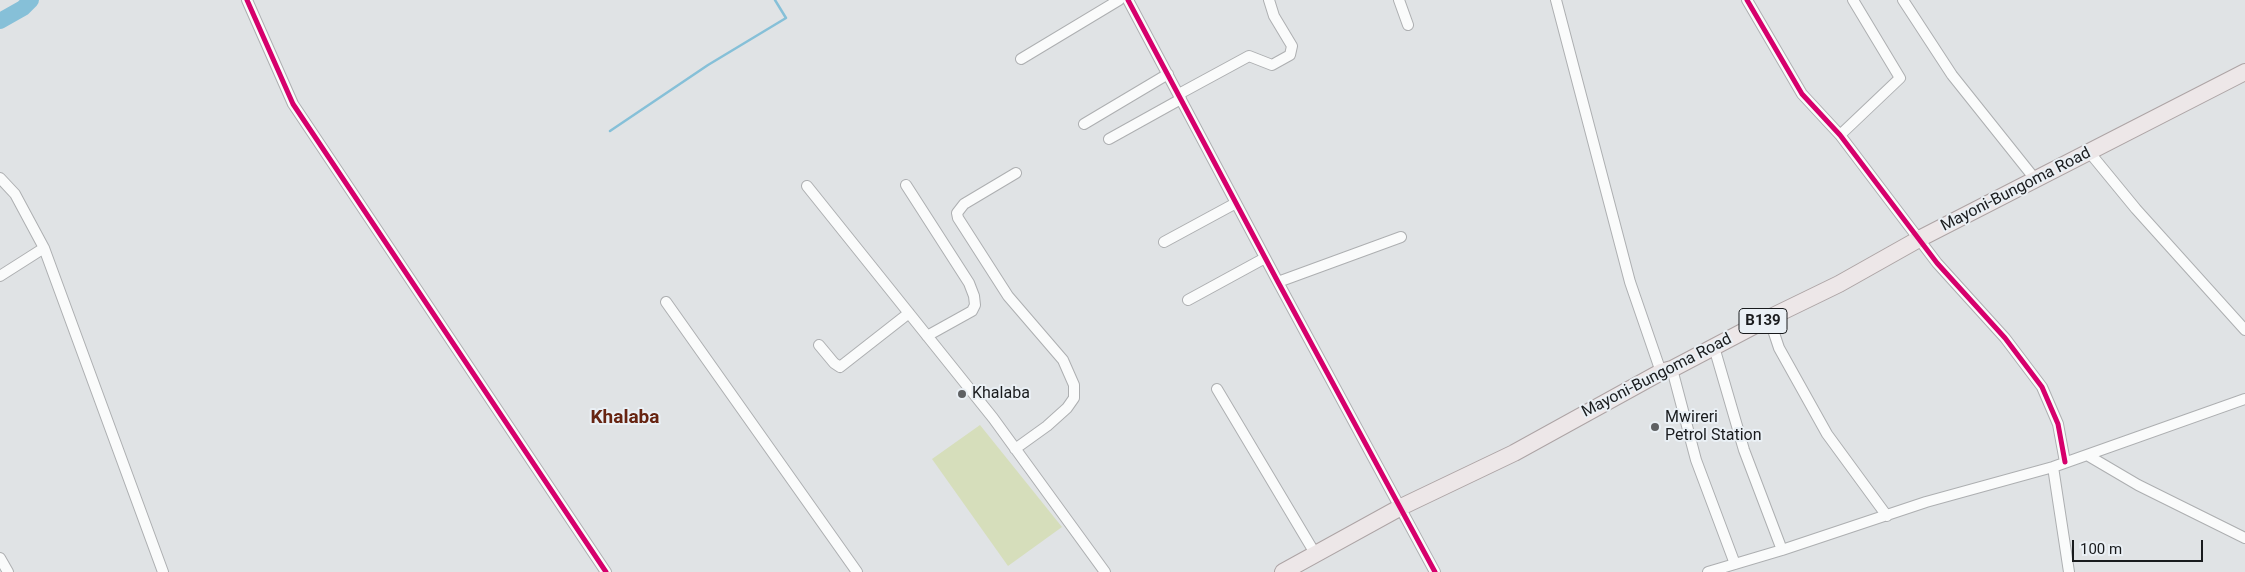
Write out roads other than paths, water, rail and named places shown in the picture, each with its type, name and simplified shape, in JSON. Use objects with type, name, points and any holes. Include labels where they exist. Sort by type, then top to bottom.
[{"type":"main road","name":"Mayoni-Bungoma Road","points":[[1283,572],[1401,508],[1514,453],[1667,371],[1839,284],[1919,239],[2245,72]]},
{"type":"street","points":[[247,0],[293,104],[606,572]]},
{"type":"street","points":[[1021,59],[1119,0]]},
{"type":"street","points":[[1128,0],[1435,572]]},
{"type":"street","points":[[1109,139],[1249,56],[1272,65],[1290,55],[1292,46],[1274,16],[1268,0]]},
{"type":"street","points":[[1398,0],[1408,25]]},
{"type":"street","points":[[1556,0],[1630,282],[1667,371],[1696,460],[1735,564]]},
{"type":"street","points":[[1747,0],[1802,94],[1840,135],[1936,263],[2005,338],[2042,387],[2058,424],[2065,462]]},
{"type":"street","points":[[1840,135],[1900,78],[1853,0]]},
{"type":"street","points":[[1903,0],[1952,75],[2035,179]]},
{"type":"street","points":[[1084,124],[1168,74]]},
{"type":"street","points":[[2090,153],[2142,216],[2245,330]]},
{"type":"street","points":[[1014,448],[1047,426],[1067,408],[1074,398],[1074,385],[1063,360],[1008,296],[958,218],[957,213],[964,204],[1016,173]]},
{"type":"street","points":[[0,178],[15,194],[44,248],[163,572]]},
{"type":"street","points":[[906,185],[969,283],[974,296],[975,305],[972,311],[927,336]]},
{"type":"street","points":[[807,186],[993,418],[1105,572]]},
{"type":"street","points":[[1164,242],[1236,203]]},
{"type":"street","points":[[1278,282],[1401,237]]},
{"type":"street","points":[[0,276],[44,248]]},
{"type":"street","points":[[1188,300],[1265,258]]},
{"type":"street","points":[[666,302],[857,572]]},
{"type":"street","points":[[819,345],[834,363],[840,367],[909,313]]},
{"type":"street","points":[[1769,318],[1779,348],[1827,434],[1887,516]]},
{"type":"street","points":[[1714,348],[1744,450],[1782,550]]},
{"type":"street","points":[[1217,389],[1316,555]]},
{"type":"street","points":[[1708,572],[1782,550],[1926,502],[2053,467],[2245,399]]},
{"type":"street","points":[[2087,455],[2138,485],[2245,538]]},
{"type":"street","points":[[2053,467],[2069,572]]},
{"type":"street","points":[[0,558],[8,572]]},
{"type":"waterway","points":[[0,21],[23,8],[31,0]]},
{"type":"waterway","points":[[610,131],[708,65],[786,18],[775,0]]},
{"type":"place","name":"Khalaba","points":[[962,394]]},
{"type":"place","name":"Mwireri Petrol Station","points":[[1655,427]]},
{"type":"district","name":"Khalaba","points":[[625,418]]}]
